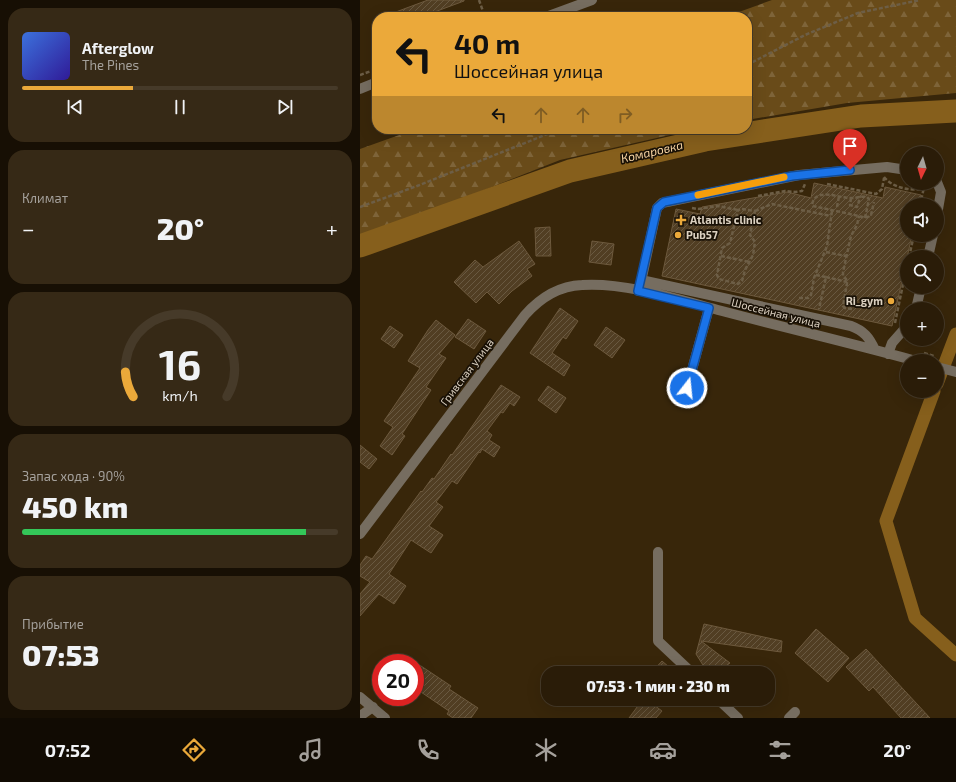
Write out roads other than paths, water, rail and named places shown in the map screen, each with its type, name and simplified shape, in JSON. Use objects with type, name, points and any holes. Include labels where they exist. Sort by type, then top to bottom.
[{"type":"street","points":[[560,12],[592,0]]},
{"type":"street","points":[[360,89],[372,84]]},
{"type":"street","points":[[875,350],[870,339],[865,333],[851,326],[636,287],[657,208],[664,202],[798,175],[891,167],[900,169]]},
{"type":"street","name":"Гривская улица","points":[[360,534],[531,308],[552,292],[570,286],[593,284],[636,287]]},
{"type":"street","name":"Шоссейная улица","points":[[636,287],[709,308],[888,354],[900,355]]},
{"type":"street","points":[[687,388],[709,308]]},
{"type":"street","points":[[888,354],[891,345],[900,334]]},
{"type":"street","points":[[944,365],[956,372]]},
{"type":"street","points":[[658,552],[658,641],[685,666]]},
{"type":"street","points":[[360,697],[374,707],[385,718]]},
{"type":"street","points":[[725,706],[738,718]]},
{"type":"street","points":[[360,716],[374,707]]},
{"type":"waterway","name":"Комаровка","points":[[752,133],[861,116],[956,111]]},
{"type":"waterway","name":"Комаровка","points":[[360,246],[570,171],[705,140],[744,134]]},
{"type":"waterway","points":[[944,366],[956,334]]},
{"type":"waterway","points":[[931,398],[886,521],[915,618],[956,655]]},
{"type":"place","name":"Atlantis clinic","points":[[681,220]]},
{"type":"place","name":"Pub57","points":[[678,235]]},
{"type":"place","name":"Ri_gym","points":[[891,301]]}]
